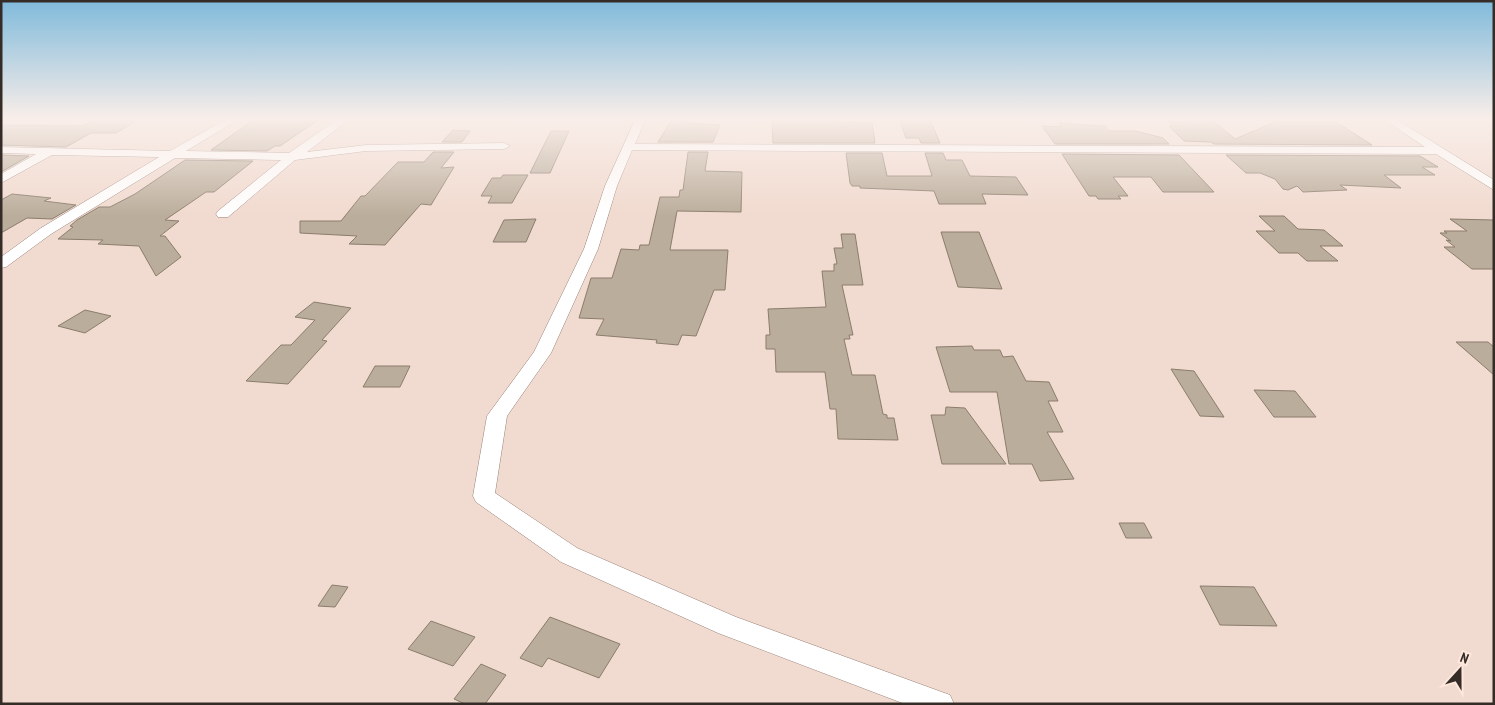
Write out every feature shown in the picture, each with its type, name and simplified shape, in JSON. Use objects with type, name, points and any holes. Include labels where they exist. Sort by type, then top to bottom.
[{"type":"street","points":[[45,151],[292,157],[342,151]]},
{"type":"street","points":[[1,179],[50,151]]},
{"type":"street","points":[[1,264],[46,230],[178,151]]},
{"type":"street","points":[[223,214],[300,151]]},
{"type":"street","points":[[626,151],[611,186],[591,249],[542,353],[497,416],[484,496],[569,555],[726,625],[940,704]]},
{"type":"street","points":[[1417,151],[1437,151],[1494,186]]},
{"type":"building","points":[[541,151],[560,151],[550,173],[530,173]]},
{"type":"building","points":[[433,152],[454,152],[441,168],[454,167],[431,205],[421,204],[385,245],[349,244],[357,236],[300,233],[300,221],[341,221],[361,196],[365,196],[398,162],[424,162]]},
{"type":"building","points":[[688,152],[708,152],[705,171],[742,172],[741,212],[677,211],[670,250],[728,250],[725,290],[714,290],[696,336],[682,335],[678,345],[656,343],[657,340],[596,335],[604,319],[579,318],[591,278],[612,278],[621,249],[639,250],[640,245],[649,245],[660,197],[679,197],[680,190],[683,190]]},
{"type":"building","points":[[846,153],[882,153],[887,176],[932,176],[925,153],[943,153],[946,160],[962,160],[970,176],[1016,177],[1028,195],[982,194],[986,204],[939,204],[934,191],[860,188],[860,186],[852,186],[850,183]]},
{"type":"building","points":[[1062,154],[1179,155],[1214,192],[1163,192],[1151,177],[1113,177],[1128,196],[1118,196],[1121,199],[1098,199],[1096,196],[1089,196]]},
{"type":"building","points":[[1,155],[29,156],[1,172]]},
{"type":"building","points":[[1226,155],[1420,156],[1438,167],[1422,167],[1435,175],[1384,175],[1401,188],[1340,185],[1347,190],[1303,192],[1297,186],[1288,190],[1283,189],[1275,179],[1260,173],[1246,173]]},
{"type":"building","points":[[185,160],[253,161],[214,192],[206,192],[165,220],[179,221],[160,236],[165,236],[181,257],[156,276],[139,246],[98,244],[103,240],[58,239],[73,227],[70,226],[77,220],[99,207],[110,207],[135,194]]},
{"type":"building","points":[[503,175],[528,175],[512,203],[488,203],[492,196],[481,196],[492,178],[501,178]]},
{"type":"building","points":[[12,194],[51,198],[44,201],[76,205],[52,219],[27,218],[1,233],[1,200]]},
{"type":"building","points":[[1259,216],[1284,216],[1298,229],[1324,230],[1343,246],[1320,246],[1338,261],[1307,261],[1298,253],[1279,253],[1256,231],[1275,231]]},
{"type":"building","points":[[536,219],[526,242],[493,242],[504,220]]},
{"type":"building","points":[[1450,219],[1494,220],[1494,269],[1472,269],[1444,247],[1455,247],[1446,240],[1451,241],[1440,233],[1447,233],[1444,231],[1467,231]]},
{"type":"building","points":[[941,232],[979,232],[1002,289],[958,287]]},
{"type":"building","points":[[841,234],[855,234],[863,285],[842,285],[853,335],[849,335],[850,339],[844,339],[852,375],[875,375],[883,414],[887,415],[887,418],[894,418],[898,440],[838,439],[836,409],[830,409],[825,372],[776,372],[775,349],[766,349],[766,335],[770,335],[768,309],[826,307],[822,271],[834,271],[834,264],[837,264],[834,248],[843,248]]},
{"type":"building","points":[[314,302],[351,308],[322,340],[327,341],[288,384],[246,381],[281,345],[291,345],[315,320],[295,317]]},
{"type":"building","points":[[85,310],[111,316],[85,333],[58,326]]},
{"type":"building","points":[[1456,342],[1488,342],[1494,347],[1494,375]]},
{"type":"building","points":[[972,346],[974,350],[1000,350],[1003,357],[1013,356],[1026,381],[1049,382],[1058,401],[1048,401],[1063,432],[1047,432],[1074,479],[1040,481],[1032,464],[1009,464],[997,392],[950,392],[936,347]]},
{"type":"building","points":[[375,366],[410,366],[400,387],[363,387]]},
{"type":"building","points":[[1171,369],[1194,371],[1224,417],[1200,416]]},
{"type":"building","points":[[1254,390],[1295,391],[1316,417],[1274,417]]},
{"type":"building","points":[[946,407],[965,408],[1006,464],[942,464],[931,415],[945,415]]},
{"type":"building","points":[[1119,523],[1144,523],[1152,538],[1126,538]]},
{"type":"building","points":[[332,585],[348,587],[335,607],[318,606]]},
{"type":"building","points":[[1200,586],[1254,587],[1277,626],[1220,625]]},
{"type":"building","points":[[550,617],[620,644],[599,678],[548,658],[542,667],[520,658]]},
{"type":"building","points":[[431,621],[475,637],[453,666],[408,649]]},
{"type":"building","points":[[481,664],[506,675],[485,704],[465,704],[454,699]]}]
